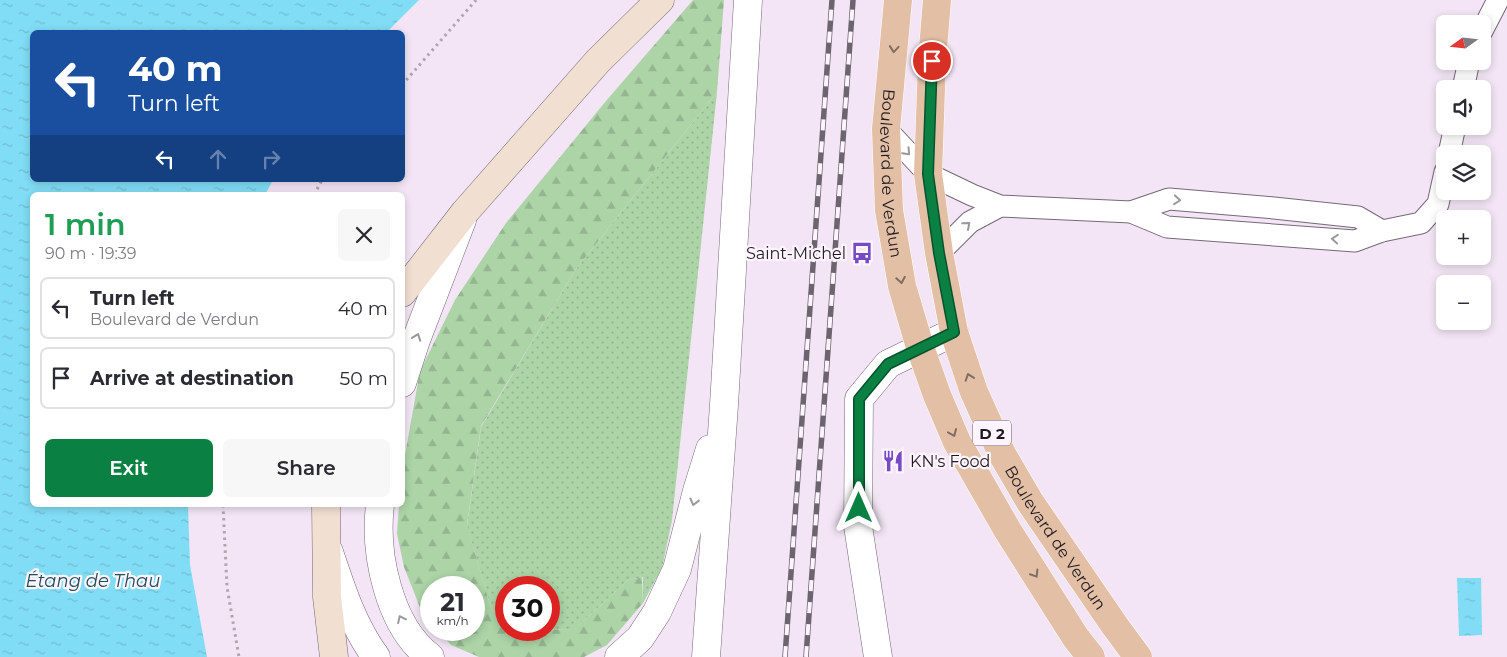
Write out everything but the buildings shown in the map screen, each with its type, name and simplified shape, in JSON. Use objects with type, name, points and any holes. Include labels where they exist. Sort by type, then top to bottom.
[{"type":"main road","name":"Boulevard de Verdun","points":[[898,0],[886,129],[889,210],[902,286],[920,347],[937,395],[961,449],[1008,531],[1076,638],[1091,657]]},
{"type":"main road","name":"Boulevard de Verdun","points":[[937,0],[932,61],[928,174],[939,253],[954,332],[974,392],[1002,454],[1030,502],[1138,657]]},
{"type":"street","points":[[405,289],[465,212],[598,61],[660,0]]},
{"type":"street","points":[[703,653],[724,405],[748,0]]},
{"type":"street","points":[[405,374],[465,212]]},
{"type":"street","points":[[878,657],[858,526],[859,399],[888,364],[954,332]]},
{"type":"street","points":[[619,657],[640,638],[657,612],[677,569],[697,491],[724,405]]},
{"type":"street","points":[[326,507],[327,597],[334,657]]},
{"type":"street","points":[[380,507],[378,515],[380,558],[386,585],[406,631],[420,650],[430,657]]},
{"type":"street","points":[[326,543],[346,601],[365,642],[376,657]]},
{"type":"lane","points":[[1490,15],[1498,0]]},
{"type":"lane","points":[[886,129],[928,174],[1000,206],[1131,212],[1167,227],[1355,241],[1382,230],[1421,223],[1438,204],[1439,200]]},
{"type":"lane","points":[[939,253],[970,222],[1000,206]]},
{"type":"path","points":[[405,82],[476,0]]},
{"type":"path","points":[[223,507],[227,587],[239,657]]},
{"type":"green space","points":[[693,0],[724,0],[717,92],[576,269],[481,426],[467,525],[482,576],[420,576],[420,607],[404,567],[397,534],[399,507],[405,507],[405,455],[420,371],[455,300],[506,223],[606,101]]},
{"type":"green space","points":[[717,92],[672,520],[662,568],[643,603],[643,577],[628,580],[575,629],[560,629],[560,576],[495,576],[495,613],[491,608],[485,588],[485,576],[482,576],[467,526],[481,427],[576,269]]},
{"type":"green space","points":[[642,577],[643,603],[607,645],[584,657],[479,657],[451,645],[447,641],[485,641],[485,587],[491,608],[495,613],[495,641],[560,641],[560,629],[575,629],[628,580]]},
{"type":"water","name":"Étang de Thau","points":[[0,0],[419,0],[389,30],[30,30],[30,182],[272,182],[267,192],[30,192],[30,507],[188,507],[190,565],[207,657],[0,657]]},
{"type":"water","points":[[1457,578],[1481,578],[1482,635],[1459,636]]},
{"type":"railway","points":[[785,657],[832,0]]},
{"type":"railway","points":[[806,657],[853,0]]},
{"type":"place","name":"Saint-Michel","points":[[862,253]]},
{"type":"place","name":"KN's Food","points":[[893,461]]},
{"type":"route","points":[[859,508],[859,399],[888,364],[954,332],[939,253],[928,174],[932,61]]}]
